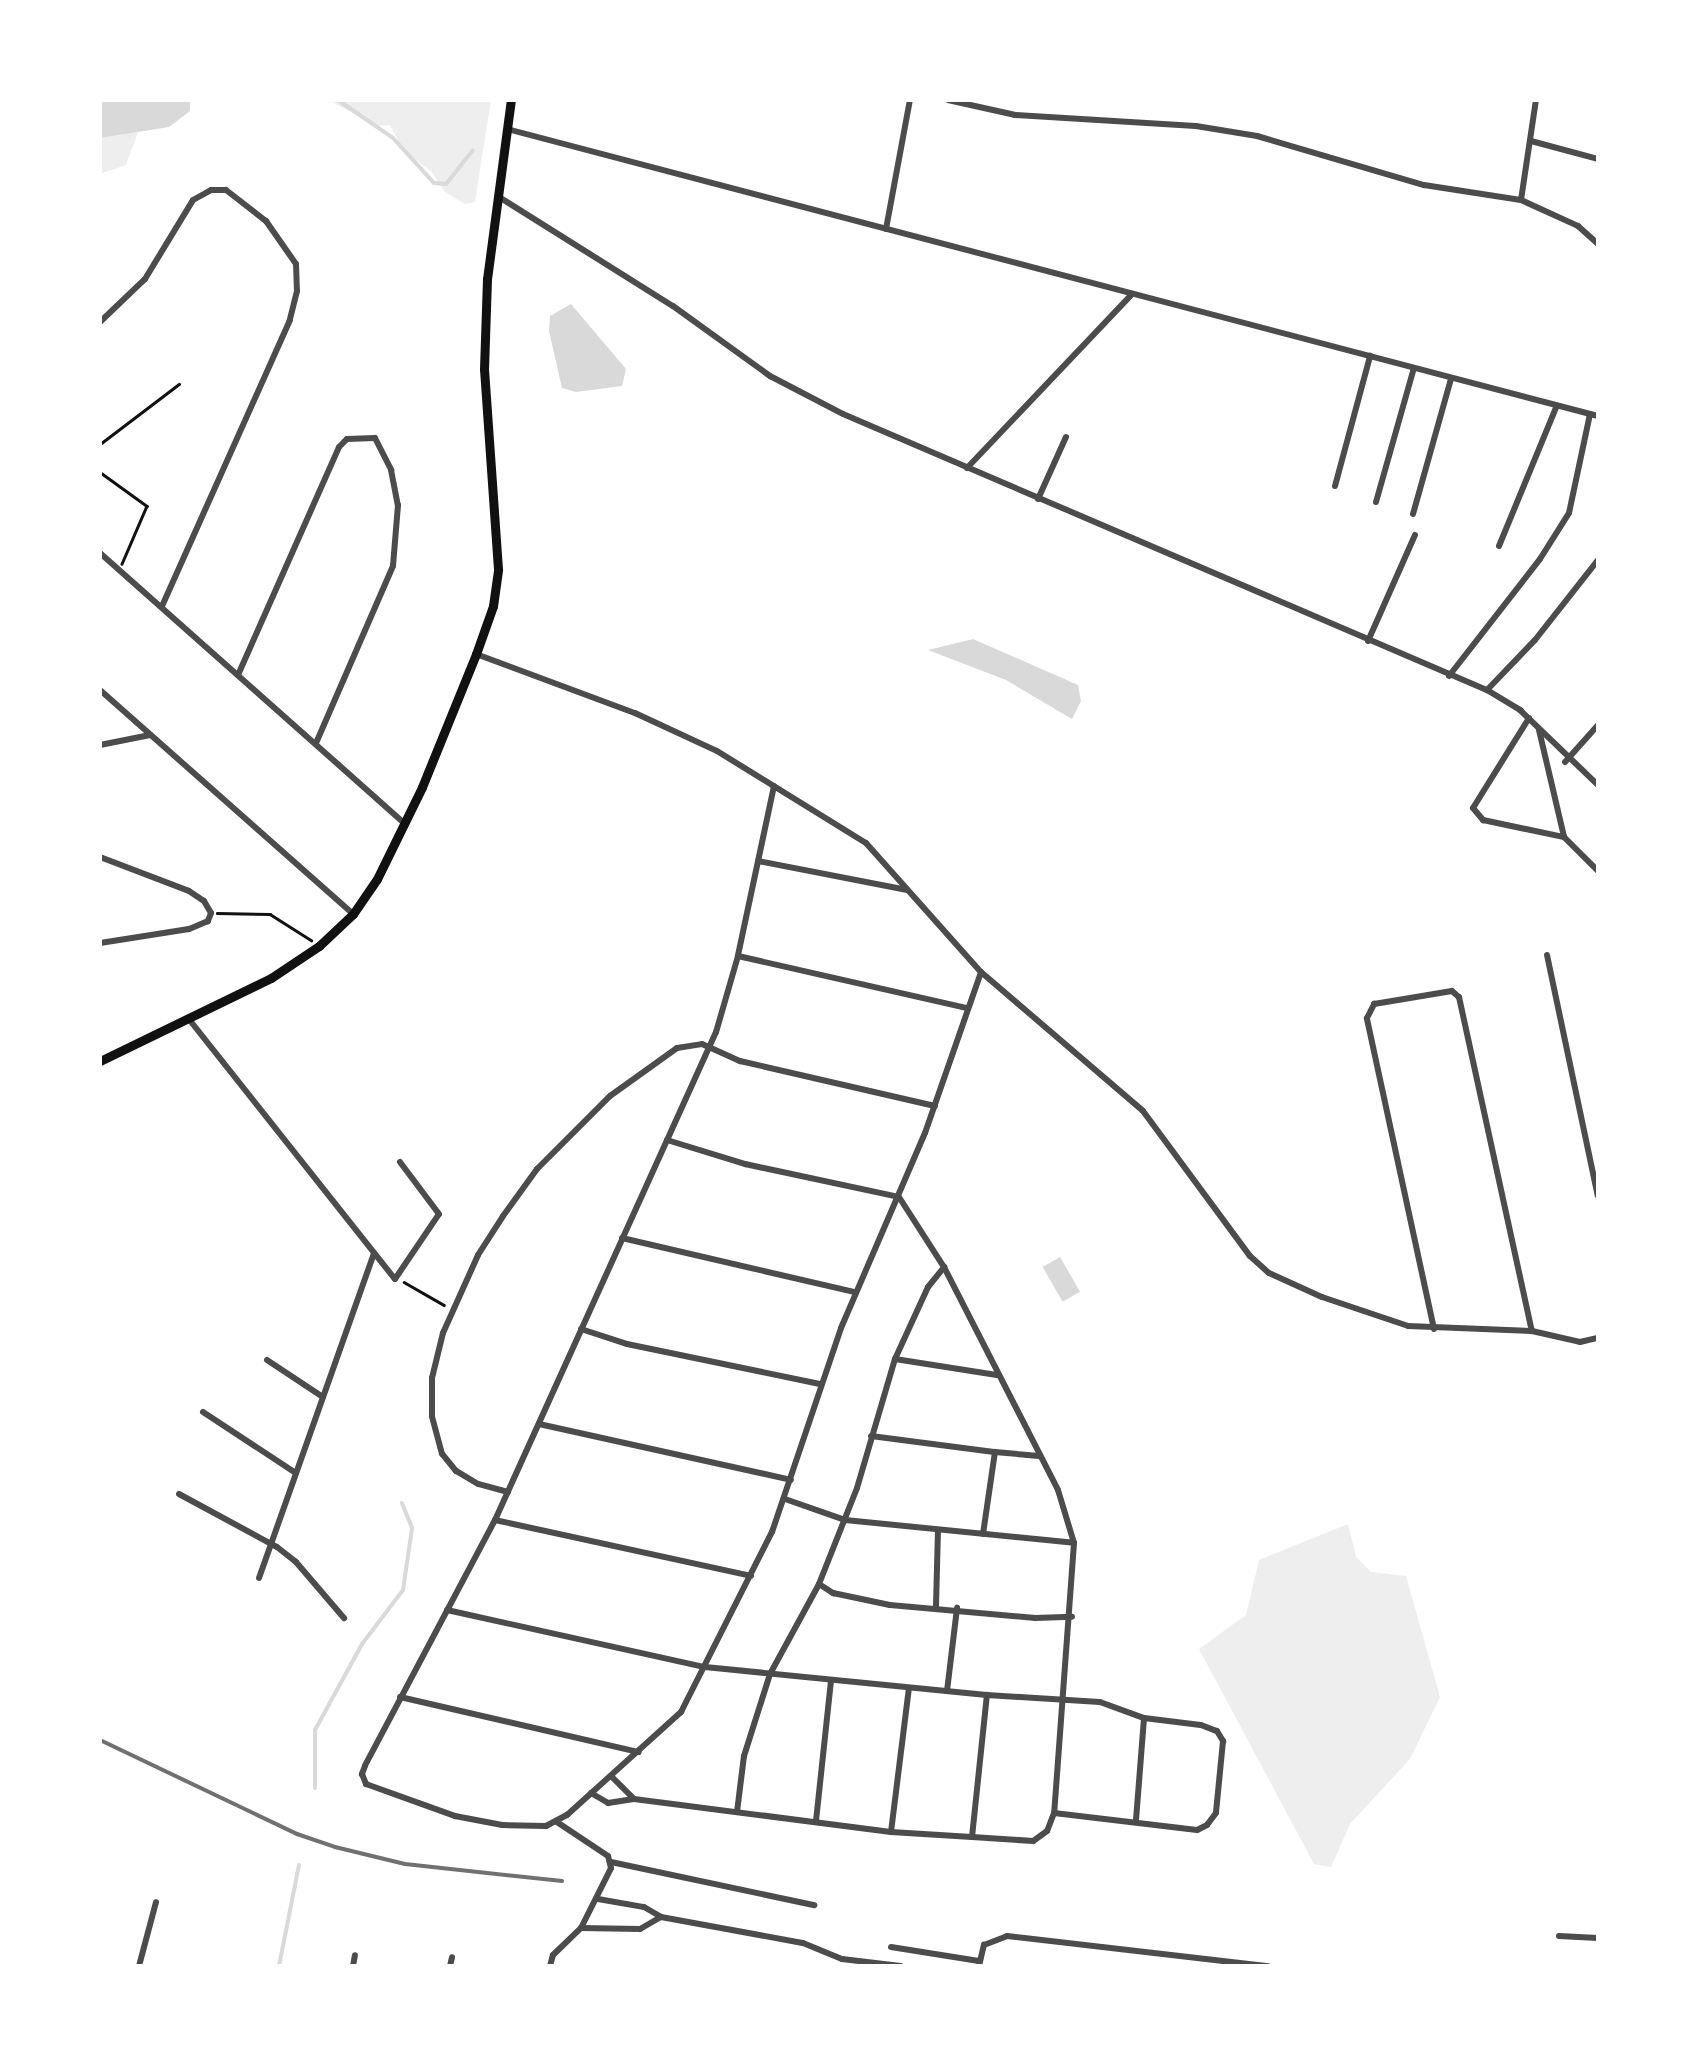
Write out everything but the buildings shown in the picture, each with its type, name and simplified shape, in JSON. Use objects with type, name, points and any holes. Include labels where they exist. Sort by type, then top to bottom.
[{"type":"main road","points":[[100,1061],[270,978],[319,946],[354,914],[405,824],[493,606],[498,569],[484,369],[487,279],[511,100]]},
{"type":"street","points":[[886,229],[910,100]]},
{"type":"street","points":[[948,100],[1052,118],[1222,129],[1424,185],[1521,200],[1578,226],[1598,244]]},
{"type":"street","points":[[1521,200],[1536,100]]},
{"type":"street","points":[[507,129],[1594,415],[1576,494],[1564,522],[1449,676]]},
{"type":"street","points":[[1530,140],[1598,159]]},
{"type":"street","points":[[100,322],[144,279],[193,200],[211,190],[226,190],[284,242],[296,264],[297,291],[290,320],[162,606]]},
{"type":"street","points":[[498,196],[673,306],[770,376],[967,468],[1486,690],[1529,718],[1598,784]]},
{"type":"street","points":[[967,468],[1132,294]]},
{"type":"street","points":[[1335,486],[1370,356]]},
{"type":"street","points":[[1376,502],[1414,368]]},
{"type":"street","points":[[1413,514],[1451,378]]},
{"type":"street","points":[[1500,546],[1557,406]]},
{"type":"street","points":[[238,675],[339,447],[362,435],[374,438],[391,470],[398,505],[393,566],[316,743]]},
{"type":"street","points":[[1038,499],[1066,437]]},
{"type":"street","points":[[1368,641],[1415,535]]},
{"type":"street","points":[[100,553],[405,824]]},
{"type":"street","points":[[1486,690],[1535,640],[1598,560]]},
{"type":"street","points":[[476,654],[635,713],[716,751],[866,843],[981,972],[1143,1111],[1250,1256],[1269,1273],[1376,1317],[1434,1329],[1532,1331],[1580,1342],[1598,1338]]},
{"type":"street","points":[[100,690],[354,914]]},
{"type":"street","points":[[1529,718],[1473,808],[1483,820],[1564,837],[1598,870]]},
{"type":"street","points":[[1568,759],[1598,726]]},
{"type":"street","points":[[1538,729],[1564,837]]},
{"type":"street","points":[[100,745],[152,735]]},
{"type":"street","points":[[774,786],[738,956],[710,1045],[496,1520],[365,1766],[363,1779],[372,1788],[426,1808],[534,1828],[557,1822],[640,1752],[680,1712],[751,1576],[785,1499],[820,1384],[854,1292],[936,1106],[981,972]]},
{"type":"street","points":[[100,857],[189,892],[204,900],[211,913],[208,921],[189,929],[100,943]]},
{"type":"street","points":[[758,861],[908,890]]},
{"type":"street","points":[[1547,955],[1598,1196]]},
{"type":"street","points":[[738,956],[967,1008]]},
{"type":"street","points":[[1434,1329],[1368,1012],[1374,1004],[1452,991],[1458,994],[1532,1331]]},
{"type":"street","points":[[187,1017],[390,1277],[398,1279],[440,1214],[400,1162]]},
{"type":"street","points":[[508,1492],[478,1484],[456,1471],[442,1454],[432,1416],[432,1378],[449,1316],[478,1255],[537,1168],[610,1096],[677,1048],[710,1045],[740,1061],[936,1106]]},
{"type":"street","points":[[591,1792],[608,1803],[634,1799],[891,1832],[1033,1841],[1047,1831],[1054,1812],[1072,1617],[1074,1543],[1058,1490],[944,1267],[899,1197],[744,1164],[667,1140]]},
{"type":"street","points":[[622,1238],[854,1292]]},
{"type":"street","points":[[259,1578],[374,1254]]},
{"type":"street","points":[[737,1812],[744,1756],[770,1674],[820,1584],[845,1520],[895,1359],[928,1287],[944,1267]]},
{"type":"street","points":[[581,1329],[627,1344],[820,1384]]},
{"type":"street","points":[[895,1359],[998,1375]]},
{"type":"street","points":[[267,1360],[323,1397]]},
{"type":"street","points":[[204,1412],[296,1473]]},
{"type":"street","points":[[538,1424],[791,1480]]},
{"type":"street","points":[[872,1436],[1039,1456]]},
{"type":"street","points":[[983,1534],[994,1452]]},
{"type":"street","points":[[180,1494],[296,1562],[344,1618]]},
{"type":"street","points":[[785,1499],[845,1520],[1074,1543]]},
{"type":"street","points":[[496,1520],[751,1576]]},
{"type":"street","points":[[936,1606],[938,1530]]},
{"type":"street","points":[[820,1584],[852,1598],[1036,1618],[1072,1617]]},
{"type":"street","points":[[947,1691],[958,1608]]},
{"type":"street","points":[[447,1610],[705,1666],[830,1682],[1100,1702],[1144,1718],[1201,1725],[1217,1731],[1223,1742],[1216,1813],[1207,1825],[1196,1830],[1054,1812]]},
{"type":"street","points":[[816,1821],[830,1682]]},
{"type":"street","points":[[891,1832],[909,1688]]},
{"type":"street","points":[[972,1837],[987,1695]]},
{"type":"street","points":[[400,1696],[640,1752]]},
{"type":"street","points":[[1136,1820],[1144,1718]]},
{"type":"street","points":[[612,1776],[634,1799]]},
{"type":"street","points":[[557,1822],[611,1862],[814,1905]]},
{"type":"street","points":[[550,1966],[552,1955],[581,1928],[598,1899],[611,1862]]},
{"type":"street","points":[[598,1899],[644,1907],[661,1918],[803,1943],[842,1959],[900,1966]]},
{"type":"street","points":[[138,1966],[156,1902]]},
{"type":"street","points":[[581,1928],[640,1929],[661,1918]]},
{"type":"street","points":[[891,1947],[979,1963],[984,1945],[1007,1936],[1268,1966]]},
{"type":"street","points":[[1559,1936],[1598,1938]]},
{"type":"street","points":[[353,1966],[355,1954]]},
{"type":"path","points":[[100,444],[179,384]]},
{"type":"path","points":[[100,472],[146,506],[120,570]]},
{"type":"path","points":[[211,913],[270,914],[319,946]]},
{"type":"path","points":[[398,1279],[442,1301],[449,1316]]},
{"type":"shaded area","points":[[100,100],[190,100],[190,111],[169,127],[100,138]]},
{"type":"shaded area","points":[[328,100],[491,100],[475,202],[465,204],[445,192],[431,171],[404,152],[390,125],[377,126]]},
{"type":"shaded area","points":[[138,132],[126,165],[100,174],[100,138]]},
{"type":"shaded area","points":[[571,304],[626,369],[622,386],[576,392],[562,388],[549,331],[550,316]]},
{"type":"shaded area","points":[[973,639],[1078,685],[1081,701],[1072,719],[1006,680],[928,650]]},
{"type":"shaded area","points":[[1060,1257],[1080,1292],[1063,1302],[1043,1267]]},
{"type":"shaded area","points":[[1348,1524],[1356,1557],[1371,1572],[1406,1576],[1440,1697],[1410,1759],[1350,1824],[1331,1867],[1314,1864],[1199,1649],[1246,1615],[1259,1560]]},
{"type":"waterway","points":[[338,100],[393,138],[434,183],[446,184],[473,150]]},
{"type":"waterway","points":[[315,1788],[315,1730],[362,1644],[403,1590],[412,1528],[402,1503]]},
{"type":"waterway","points":[[279,1966],[299,1865]]},
{"type":"railway","points":[[100,1740],[297,1834],[335,1847],[405,1864],[562,1881]]}]
